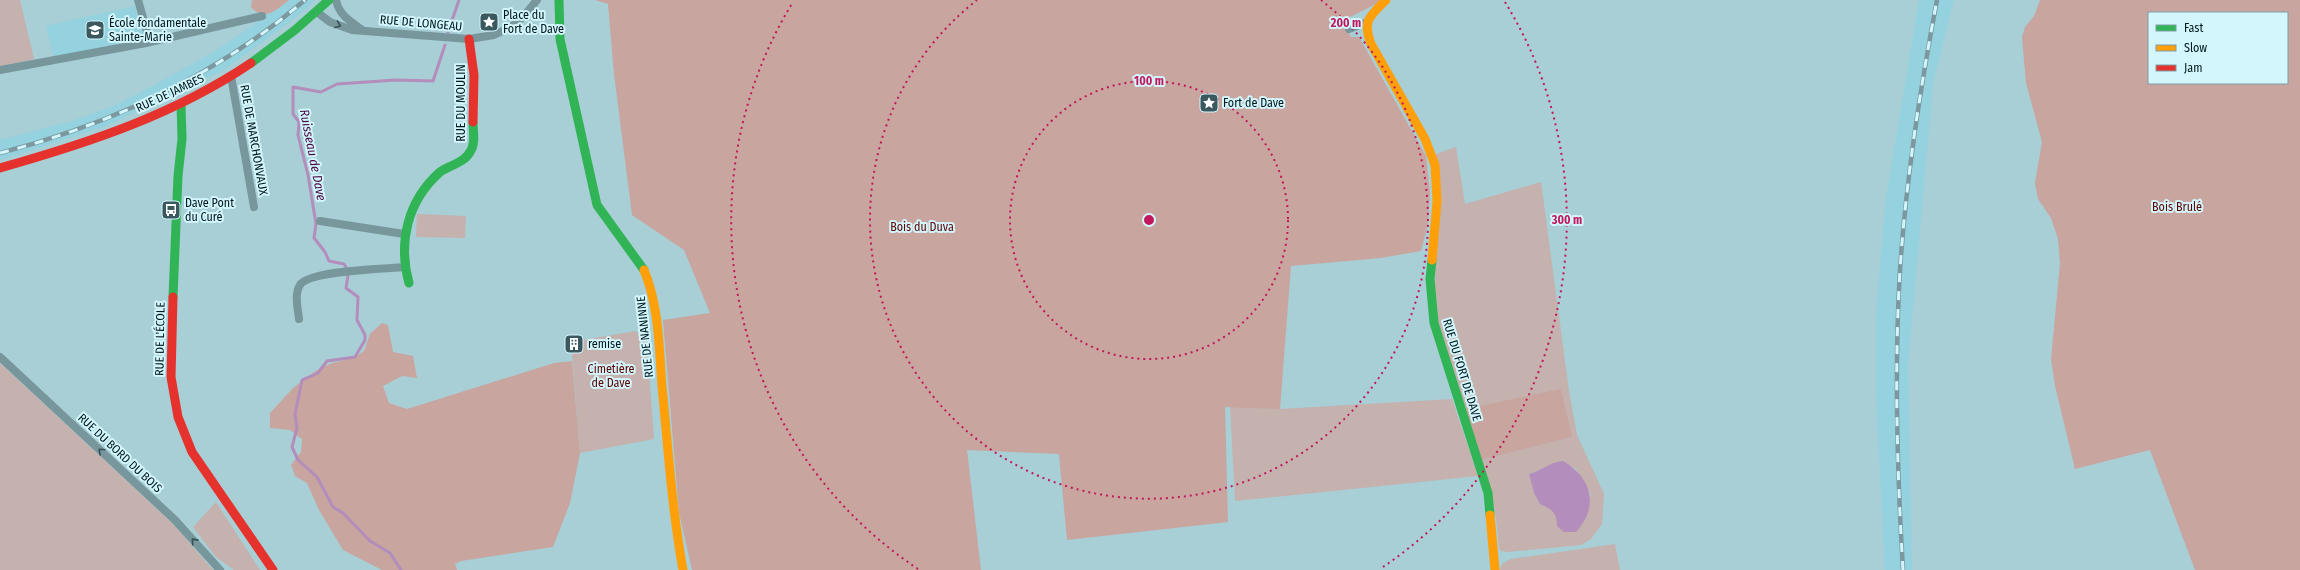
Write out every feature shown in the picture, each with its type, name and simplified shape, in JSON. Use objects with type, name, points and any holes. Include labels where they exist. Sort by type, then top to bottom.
[{"type":"street","points":[[138,0],[150,42]]},
{"type":"street","name":"RUE DE JAMBES","points":[[0,168],[61,150],[181,104],[231,76],[260,57],[317,12],[329,0]]},
{"type":"street","name":"RUE DE LONGEAU","points":[[336,0],[338,9],[343,16],[361,29]]},
{"type":"street","name":"RUE DE LONGEAU","points":[[317,12],[341,27],[352,30],[361,29],[469,39],[494,35],[511,27],[524,16],[537,0]]},
{"type":"street","name":"RUE DE NANINNE","points":[[559,0],[562,46],[597,205],[642,266],[652,289],[657,325],[674,520],[683,570]]},
{"type":"street","points":[[1349,29],[1365,23],[1386,0]]},
{"type":"street","points":[[0,70],[150,42],[262,16]]},
{"type":"street","name":"RUE DU FORT DE DAVE","points":[[1365,23],[1365,28],[1371,44],[1425,139],[1435,165],[1437,201],[1430,279],[1434,323],[1488,493],[1495,570]]},
{"type":"street","name":"RUE DU MOULIN","points":[[409,283],[403,250],[404,234],[422,193],[429,182],[444,170],[468,156],[473,148],[474,75],[469,39]]},
{"type":"street","name":"RUE DE MARCHONVAUX","points":[[231,76],[254,207]]},
{"type":"street","name":"RUE DE L'ÉCOLE","points":[[181,104],[182,129],[170,351],[171,377],[178,417],[192,452],[273,570]]},
{"type":"street","points":[[320,221],[404,234]]},
{"type":"street","points":[[299,319],[297,300],[300,285],[315,276],[405,267]]},
{"type":"street","name":"RUE DU BORD DU BOIS","points":[[0,357],[175,520],[220,570]]},
{"type":"shaded area","points":[[289,0],[315,0],[299,15],[224,70],[106,126],[0,160],[0,140],[69,122],[109,108],[214,52]]},
{"type":"shaded area","points":[[1919,0],[1954,0],[1933,83],[1908,364],[1912,570],[1885,570],[1876,392],[1876,316],[1886,198]]},
{"type":"shaded area","name":"École fondamentale Sainte-Marie","points":[[135,6],[144,34],[134,40],[54,58],[46,26]]},
{"type":"shaded area","points":[[1563,461],[1580,475],[1586,484],[1589,493],[1590,502],[1588,512],[1576,532],[1564,532],[1557,526],[1556,518],[1553,512],[1540,504],[1534,493],[1529,474],[1554,463]]},
{"type":"green space","points":[[0,0],[20,0],[34,59],[0,67]]},
{"type":"green space","points":[[252,0],[289,0],[275,11],[261,14],[251,7]]},
{"type":"green space","name":"Bois du Duva","points":[[595,0],[1384,0],[1342,21],[1351,37],[1359,37],[1426,156],[1430,192],[1428,224],[1421,251],[1381,258],[1291,266],[1280,409],[1225,407],[1228,522],[1067,540],[1059,454],[967,450],[981,570],[692,570],[679,512],[663,320],[710,313],[684,250],[632,215],[614,74],[608,4]]},
{"type":"green space","name":"Bois Brulé","points":[[2040,0],[2300,0],[2300,570],[2195,570],[2150,450],[2075,469],[2055,386],[2051,359],[2060,264],[2058,239],[2051,218],[2038,199],[2035,183],[2042,142],[2026,83],[2022,37],[2025,27],[2034,16]]},
{"type":"green space","points":[[1456,147],[1465,204],[1541,182],[1569,391],[1577,435],[1604,494],[1602,524],[1591,539],[1581,545],[1507,552],[1501,551],[1499,548],[1496,517],[1481,460],[1572,437],[1466,409],[1438,323],[1435,294],[1436,154]],"holes":[[[1562,461],[1576,469],[1591,496],[1557,517],[1551,508],[1540,504],[1534,493],[1529,474]]]},
{"type":"green space","points":[[417,214],[466,216],[465,238],[416,237]]},
{"type":"green space","points":[[382,323],[388,325],[393,352],[413,356],[417,378],[402,376],[383,386],[389,403],[407,409],[554,363],[572,361],[580,453],[570,503],[553,547],[461,561],[455,564],[457,570],[382,570],[343,550],[319,510],[307,483],[295,476],[291,465],[301,452],[302,439],[290,430],[270,428],[270,413],[294,387],[317,370],[332,363],[354,358],[364,351],[370,334]]},
{"type":"green space","name":"Cimetière de Dave","points":[[636,331],[647,342],[654,439],[580,453],[571,342]]},
{"type":"green space","points":[[0,363],[173,524],[213,570],[0,570]]},
{"type":"green space","points":[[1561,389],[1572,437],[1481,460],[1466,409]]},
{"type":"green space","points":[[1452,399],[1478,476],[1235,501],[1230,406],[1280,409]]},
{"type":"green space","points":[[216,502],[260,570],[234,570],[216,557],[193,527]]},
{"type":"green space","points":[[1615,544],[1620,570],[1500,570],[1502,564],[1511,559]]},
{"type":"waterway","name":"Ruisseau de Dave","points":[[448,32],[459,0]]},
{"type":"waterway","name":"Ruisseau de Dave","points":[[347,269],[344,264],[329,261],[325,252],[314,238],[316,224],[308,175],[298,135],[299,122],[293,114],[293,87],[321,92],[337,84],[396,80],[433,81],[445,45]]},
{"type":"waterway","name":"Ruisseau de Dave","points":[[348,275],[346,288],[358,297],[357,320],[365,335],[365,340],[355,357],[327,361],[318,373],[302,380],[295,414],[297,428],[292,447],[298,460],[317,477],[333,507],[343,513],[370,541],[390,553],[401,570]]},
{"type":"railway","points":[[0,153],[82,128],[161,94],[236,52],[305,0]]},
{"type":"railway","points":[[1903,570],[1897,420],[1897,345],[1900,270],[1914,134],[1937,0]]},
{"type":"traffic: fast","points":[[251,63],[295,30],[329,0]]},
{"type":"traffic: fast","points":[[559,0],[560,39],[597,205],[644,270]]},
{"type":"traffic: fast","points":[[173,297],[178,176],[182,139],[181,104]]},
{"type":"traffic: fast","points":[[409,283],[406,268],[405,238],[413,209],[429,183],[440,172],[461,161],[470,152],[474,141],[473,122]]},
{"type":"traffic: fast","points":[[1432,260],[1430,279],[1434,323],[1488,493],[1490,515]]},
{"type":"traffic: slow","points":[[1386,0],[1369,19],[1367,29],[1368,36],[1371,44],[1425,139],[1435,165],[1437,201],[1432,260]]},
{"type":"traffic: slow","points":[[644,270],[653,298],[658,327],[671,478],[683,570]]},
{"type":"traffic: slow","points":[[1490,515],[1495,570]]},
{"type":"traffic: jam","points":[[469,39],[474,75],[473,122]]},
{"type":"traffic: jam","points":[[0,168],[98,138],[130,126],[192,98],[251,63]]},
{"type":"traffic: jam","points":[[173,297],[171,377],[178,417],[192,452],[273,570]]},
{"type":"place","name":"Place du Fort de Dave","points":[[489,22]]},
{"type":"place","name":"École fondamentale Sainte-Marie","points":[[95,30]]},
{"type":"place","name":"Fort de Dave","points":[[1209,103]]},
{"type":"place","name":"Dave Pont du Curé","points":[[171,210]]},
{"type":"place","name":"remise","points":[[574,344]]}]
